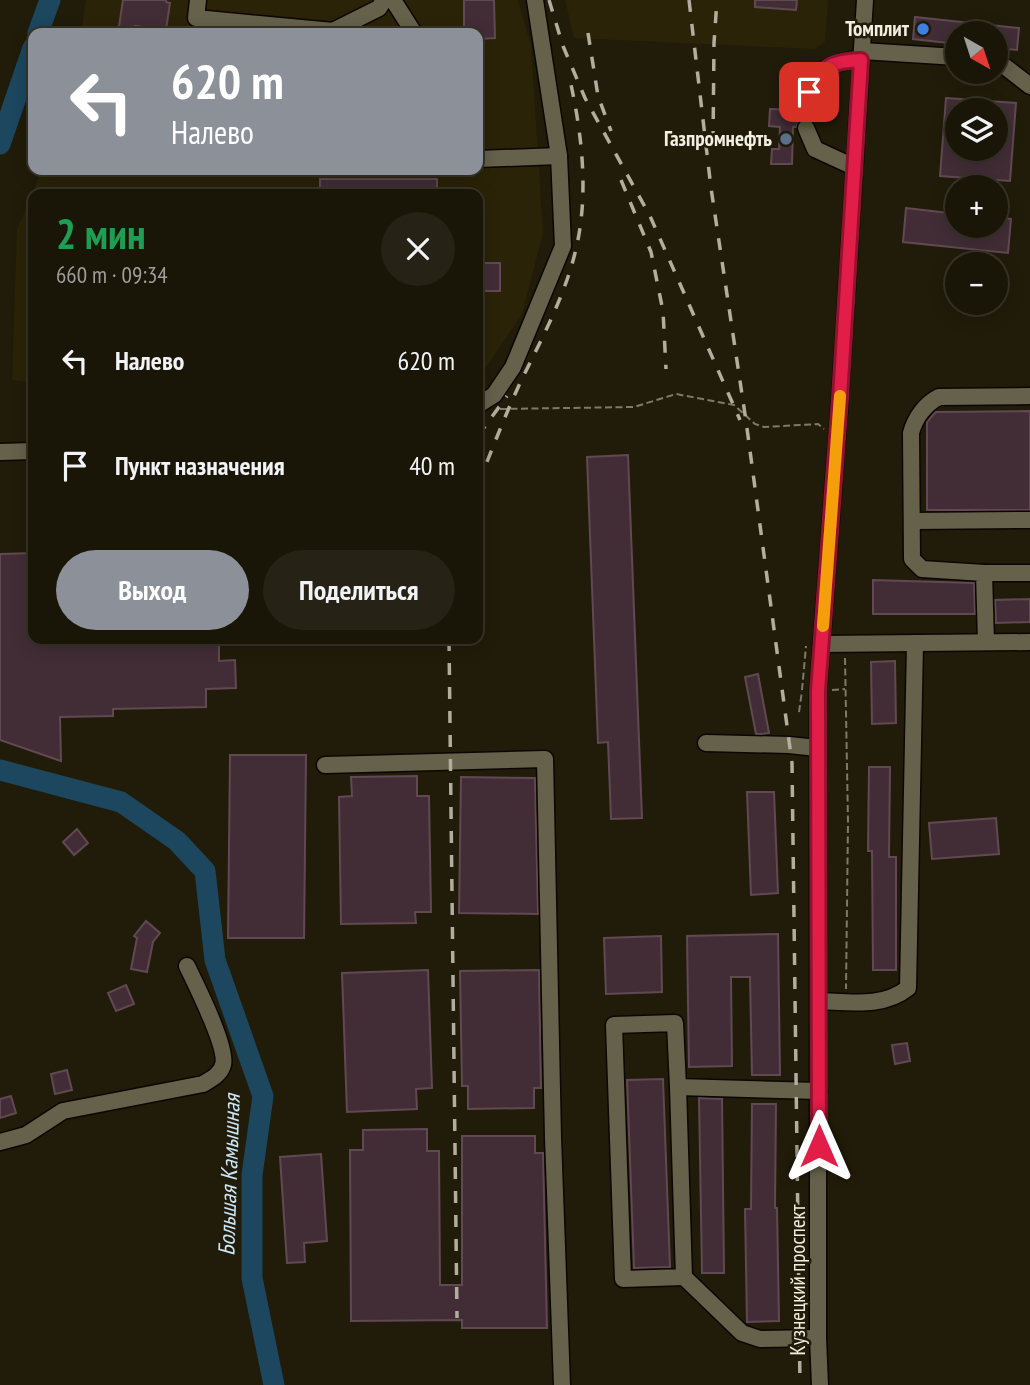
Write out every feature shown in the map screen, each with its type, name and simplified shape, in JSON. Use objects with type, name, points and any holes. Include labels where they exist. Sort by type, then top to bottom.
[{"type":"street","points":[[198,0],[196,18],[310,28]]},
{"type":"street","points":[[337,28],[379,8],[384,0]]},
{"type":"street","points":[[393,0],[411,28]]},
{"type":"street","points":[[483,402],[494,395],[513,367],[563,246],[559,156],[535,0]]},
{"type":"street","name":"Кузнецкий проспект","points":[[820,1385],[817,748],[810,690],[854,167],[865,0]]},
{"type":"street","points":[[806,110],[809,92],[817,76],[830,64],[861,55],[945,57]]},
{"type":"street","points":[[1008,69],[1030,86]]},
{"type":"street","points":[[806,128],[815,149],[854,167]]},
{"type":"street","points":[[483,159],[559,156]]},
{"type":"street","points":[[1030,396],[947,396],[933,400],[919,416],[911,433],[912,559],[917,567],[984,573],[1030,573]]},
{"type":"street","points":[[0,452],[28,451]]},
{"type":"street","points":[[912,521],[1030,520]]},
{"type":"street","points":[[984,573],[986,642]]},
{"type":"street","points":[[814,640],[844,643],[1030,642]]},
{"type":"street","points":[[819,1001],[880,1002],[896,997],[908,988],[915,643]]},
{"type":"street","points":[[706,743],[817,748]]},
{"type":"street","points":[[325,765],[545,760],[553,1138],[562,1385]]},
{"type":"street","points":[[0,1142],[26,1135],[63,1111],[203,1084],[218,1074],[223,1066],[221,1046],[187,966]]},
{"type":"street","points":[[684,1277],[623,1279],[614,1025],[675,1023],[684,1277],[742,1333],[760,1339],[818,1338]]},
{"type":"street","points":[[678,1087],[819,1091]]},
{"type":"path","points":[[499,409],[634,407],[676,394],[734,405],[755,424],[764,427],[818,424],[825,429]]},
{"type":"path","points":[[799,712],[810,690],[814,640]]},
{"type":"path","points":[[844,643],[848,822],[846,1002]]},
{"type":"path","points":[[810,690],[845,689]]},
{"type":"shaded area","points":[[86,0],[518,0],[531,46],[543,233],[522,314],[483,372],[483,189],[34,189],[40,175],[483,175],[483,28],[82,28]]},
{"type":"shaded area","points":[[565,0],[828,0],[825,41],[815,49],[574,38]]},
{"type":"shaded area","points":[[28,204],[28,382],[12,380],[17,230]]},
{"type":"building","points":[[123,0],[166,0],[170,3],[166,28],[119,28]]},
{"type":"building","points":[[464,0],[494,0],[495,38],[483,39],[483,28],[464,28]]},
{"type":"building","points":[[755,0],[797,0],[796,10],[755,7]]},
{"type":"building","points":[[915,17],[953,21],[945,21],[945,43],[913,39]]},
{"type":"building","points":[[1008,27],[1019,28],[1017,50],[1008,49]]},
{"type":"building","points":[[1008,102],[1016,103],[1010,181],[1008,175],[940,176],[945,111],[945,161],[1008,161]]},
{"type":"building","name":"Газпромнефть","points":[[770,109],[796,110],[801,119],[796,127],[793,127],[792,164],[771,164],[772,149],[779,149],[780,127],[769,126]]},
{"type":"building","points":[[320,179],[437,179],[437,189],[320,189]]},
{"type":"building","points":[[906,208],[945,213],[945,238],[1008,238],[1008,219],[1011,219],[1008,253],[903,242]]},
{"type":"building","points":[[483,263],[500,263],[500,291],[483,291]]},
{"type":"building","points":[[1030,411],[1030,510],[927,510],[927,422],[936,412]]},
{"type":"building","points":[[628,455],[642,818],[611,819],[608,742],[598,743],[587,457]]},
{"type":"building","points":[[28,553],[28,644],[219,644],[219,661],[235,660],[236,688],[206,689],[206,707],[113,709],[113,716],[60,717],[61,761],[0,740],[0,554]]},
{"type":"building","points":[[873,580],[974,583],[975,614],[873,614]]},
{"type":"building","points":[[1030,599],[1030,622],[996,623],[995,600]]},
{"type":"building","points":[[895,661],[896,723],[872,724],[871,662]]},
{"type":"building","points":[[758,674],[769,733],[762,734],[756,734],[745,677]]},
{"type":"building","points":[[230,755],[306,755],[304,938],[228,938]]},
{"type":"building","points":[[869,767],[890,767],[889,857],[896,857],[896,970],[873,970],[872,851],[868,851]]},
{"type":"building","points":[[417,776],[417,796],[429,796],[431,912],[415,912],[416,923],[341,924],[339,797],[352,796],[351,777]]},
{"type":"building","points":[[461,777],[535,778],[538,914],[459,913]]},
{"type":"building","points":[[747,792],[774,792],[778,893],[751,895]]},
{"type":"building","points":[[996,818],[999,854],[932,859],[929,823]]},
{"type":"building","points":[[77,829],[88,843],[74,855],[63,842]]},
{"type":"building","points":[[146,921],[160,933],[153,942],[147,972],[131,969],[137,938],[134,936]]},
{"type":"building","points":[[778,934],[780,1075],[752,1075],[750,977],[731,977],[732,1066],[689,1067],[687,936]]},
{"type":"building","points":[[661,936],[662,992],[606,994],[604,938]]},
{"type":"building","points":[[428,970],[432,1088],[416,1089],[417,1109],[347,1112],[342,973]]},
{"type":"building","points":[[539,970],[541,1088],[534,1088],[534,1108],[468,1109],[468,1086],[462,1086],[460,971]]},
{"type":"building","points":[[126,985],[134,1004],[116,1011],[108,993]]},
{"type":"building","points":[[907,1043],[910,1061],[895,1064],[892,1045]]},
{"type":"building","points":[[67,1070],[72,1090],[55,1094],[51,1074]]},
{"type":"building","points":[[663,1079],[670,1267],[634,1268],[627,1080]]},
{"type":"building","points":[[11,1096],[16,1113],[0,1118],[0,1099]]},
{"type":"building","points":[[699,1098],[722,1099],[724,1273],[702,1273]]},
{"type":"building","points":[[752,1104],[776,1104],[775,1208],[779,1321],[747,1322],[745,1209],[751,1209]]},
{"type":"building","points":[[427,1129],[427,1151],[439,1151],[440,1285],[462,1285],[462,1136],[535,1136],[535,1153],[543,1153],[547,1328],[462,1328],[462,1320],[351,1321],[350,1150],[363,1150],[363,1130]]},
{"type":"building","points":[[321,1154],[327,1241],[304,1243],[305,1262],[287,1263],[280,1157]]},
{"type":"waterway","name":"Большая Камышная","points":[[40,28],[50,0]]},
{"type":"waterway","name":"Большая Камышная","points":[[0,144],[28,63]]},
{"type":"waterway","name":"Большая Камышная","points":[[0,770],[121,802],[177,841],[205,871],[215,960],[263,1096],[252,1175],[252,1278],[274,1385]]},
{"type":"railway","points":[[549,0],[563,46],[585,98],[650,216],[740,420]]},
{"type":"railway","points":[[689,0],[711,188],[746,421],[792,763],[800,1385]]},
{"type":"railway","points":[[713,143],[717,0]]},
{"type":"railway","points":[[588,33],[598,96],[611,131]]},
{"type":"railway","points":[[483,472],[515,394],[559,300],[576,249],[583,186],[578,121],[570,80]]},
{"type":"railway","points":[[621,180],[651,252],[663,311],[666,369]]},
{"type":"railway","points":[[483,429],[507,396]]},
{"type":"railway","points":[[449,644],[457,1318]]},
{"type":"slow traffic","points":[[823,626],[840,396]]},
{"type":"place","name":"Томплит","points":[[923,29]]},
{"type":"place","name":"Газпромнефть","points":[[786,139]]},
{"type":"route","points":[[809,92],[817,76],[830,64],[861,60],[818,691],[819,1146]]}]
